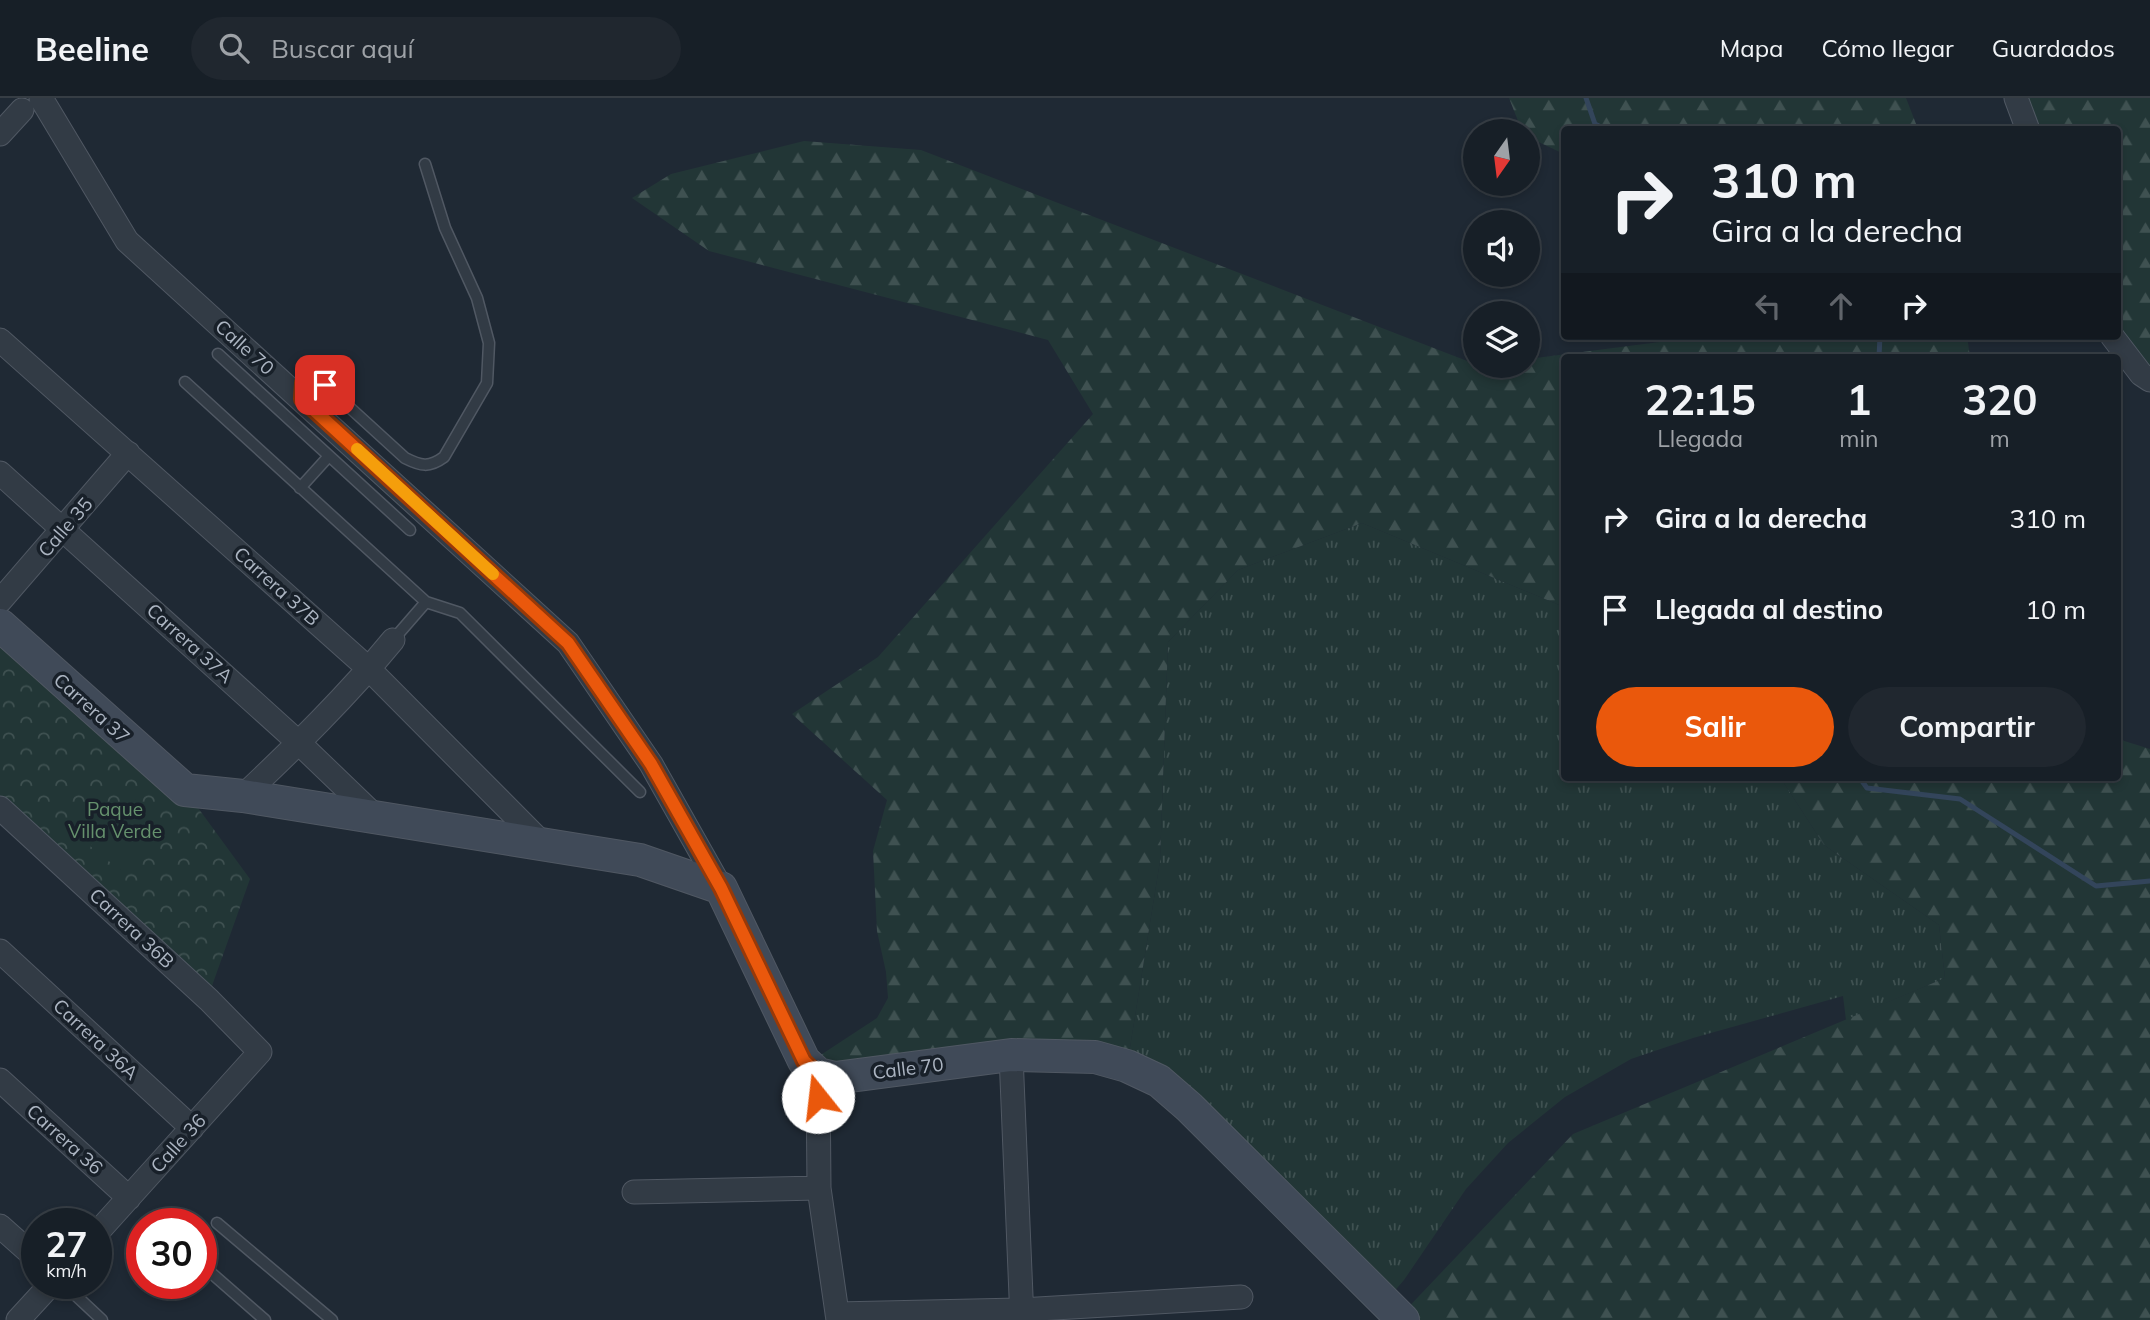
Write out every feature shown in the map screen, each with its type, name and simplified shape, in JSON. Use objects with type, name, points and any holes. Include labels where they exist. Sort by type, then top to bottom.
[{"type":"main road","name":"Carrera 37","points":[[0,625],[185,790],[243,796]]},
{"type":"main road","points":[[243,796],[640,860],[721,888]]},
{"type":"main road","name":"Calle 70","points":[[721,888],[804,1061],[818,1074],[835,1078],[1011,1055],[1095,1057],[1127,1066],[1158,1082],[1209,1126],[1403,1320]]},
{"type":"street","points":[[2016,98],[2026,126]]},
{"type":"street","points":[[0,134],[32,104]]},
{"type":"street","name":"Calle 70","points":[[32,104],[127,241],[568,643],[651,764],[721,888]]},
{"type":"street","name":"Carrera 37B","points":[[0,340],[369,669],[544,844]]},
{"type":"street","points":[[2115,340],[2140,374],[2150,380]]},
{"type":"street","name":"Calle 35","points":[[0,601],[128,453]]},
{"type":"street","name":"Carrera 37A","points":[[0,473],[299,743],[376,817]]},
{"type":"street","points":[[243,796],[299,743],[393,640]]},
{"type":"street","name":"Carrera 36B","points":[[0,808],[209,1000],[260,1052]]},
{"type":"street","name":"Carrera 36A","points":[[0,951],[192,1128]]},
{"type":"street","name":"Calle 36","points":[[112,1217],[260,1052]]},
{"type":"street","points":[[1011,1055],[1021,1315]]},
{"type":"street","points":[[818,1074],[819,1188],[837,1317],[1021,1315],[1241,1297]]},
{"type":"street","name":"Carrera 36","points":[[0,1080],[129,1198]]},
{"type":"street","points":[[634,1192],[819,1188]]},
{"type":"street","points":[[0,1226],[21,1245]]},
{"type":"street","points":[[18,1320],[44,1299]]},
{"type":"lane","points":[[302,399],[303,383],[314,381],[325,385],[405,458],[420,466],[433,465],[444,457],[486,383],[489,343],[477,298],[445,228],[425,164]]},
{"type":"lane","points":[[218,354],[410,530]]},
{"type":"lane","points":[[184,382],[426,602],[460,613],[640,792]]},
{"type":"lane","points":[[300,488],[329,456]]},
{"type":"lane","points":[[393,640],[426,602]]},
{"type":"lane","points":[[217,1223],[332,1320]]},
{"type":"lane","points":[[217,1278],[265,1320]]},
{"type":"lane","points":[[77,1299],[102,1320]]},
{"type":"green space","points":[[1509,98],[1906,98],[1917,126],[1561,126],[1561,153],[1540,143],[1540,119],[1517,119]]},
{"type":"green space","points":[[2016,98],[2150,98],[2150,368],[2121,335],[2121,126],[2027,126]]},
{"type":"green space","points":[[804,141],[921,150],[1463,359],[1463,378],[1540,378],[1540,357],[1561,355],[1561,606],[1362,523],[1238,570],[1168,642],[1160,861],[1127,1066],[901,1069],[813,1060],[877,1018],[888,998],[886,972],[877,931],[873,851],[887,800],[792,714],[878,657],[1093,414],[1048,340],[709,251],[632,198],[671,174]]},
{"type":"green space","points":[[1675,340],[1968,340],[1970,354],[1567,354]]},
{"type":"green space","points":[[1362,523],[1561,606],[1561,781],[1783,781],[1824,845],[1939,925],[1945,978],[1846,1020],[1843,996],[1693,1038],[1631,1059],[1565,1097],[1508,1143],[1466,1189],[1404,1280],[1385,1302],[1127,1066],[1160,861],[1168,642],[1238,570]]},
{"type":"green space","name":"Paque Villa Verde","points":[[0,625],[185,790],[250,879],[209,1000],[0,808]]},
{"type":"green space","points":[[2121,740],[2150,749],[2150,1320],[1401,1320],[1400,1316],[1573,1134],[1945,978],[1939,925],[1824,845],[1783,781],[2121,781]]},
{"type":"green space","points":[[136,799],[165,827],[120,870],[90,846]]},
{"type":"waterway","points":[[1586,98],[1595,124],[1599,126]]},
{"type":"waterway","points":[[1879,354],[1880,340]]},
{"type":"waterway","points":[[1862,781],[1867,788],[1960,799],[2096,886],[2150,881]]},
{"type":"slow traffic","points":[[357,449],[493,574]]},
{"type":"route","points":[[325,385],[314,381],[303,383],[302,399],[568,643],[651,764],[721,888],[804,1061],[818,1074],[818,1097]]}]
